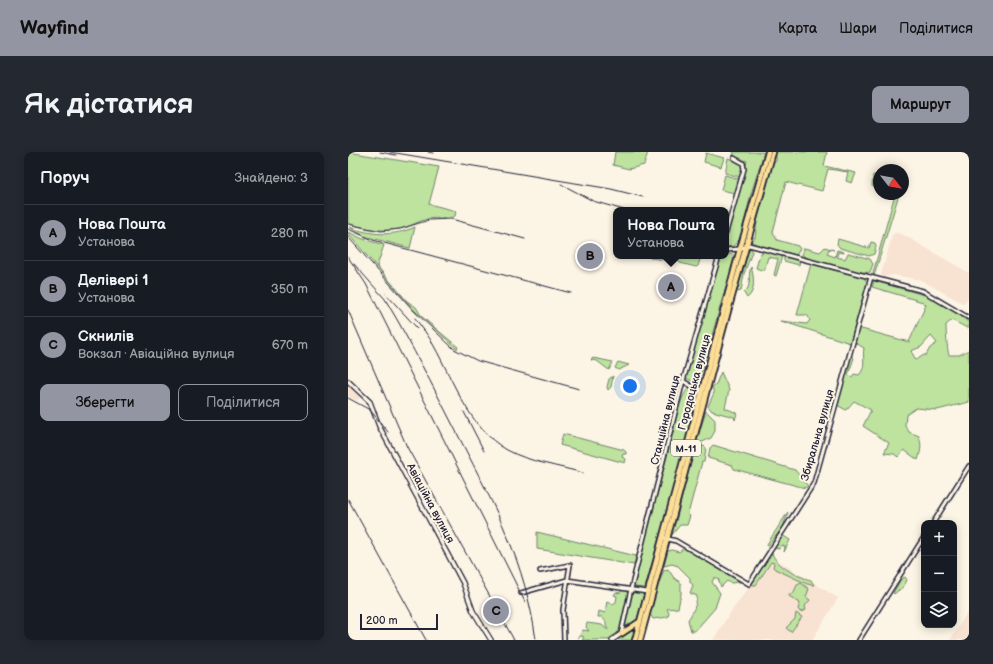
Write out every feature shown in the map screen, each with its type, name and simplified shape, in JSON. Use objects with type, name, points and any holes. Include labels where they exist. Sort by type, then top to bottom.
[{"type":"main road","name":"Городоцька вулиця","points":[[704,390],[740,249],[768,152]]},
{"type":"main road","name":"Городоцька вулиця","points":[[635,640],[647,592],[664,537],[704,390],[773,152]]},
{"type":"main road","name":"Городоцька вулиця","points":[[640,640],[664,537]]},
{"type":"main road","points":[[621,634],[639,622]]},
{"type":"street","points":[[729,222],[744,169],[743,163],[734,158]]},
{"type":"street","points":[[729,250],[740,249],[745,246],[760,248],[928,293],[969,318]]},
{"type":"street","name":"Станційна вулиця","points":[[621,634],[630,589],[683,381],[718,259]]},
{"type":"street","name":"Збиральна вулиця","points":[[664,537],[676,541],[749,584],[814,483],[871,277]]},
{"type":"street","name":"Авіаційна вулиця","points":[[348,381],[372,405],[379,426],[463,583],[473,611],[491,640]]},
{"type":"street","points":[[683,381],[704,390]]},
{"type":"street","points":[[935,520],[969,466]]},
{"type":"street","points":[[859,640],[921,542]]},
{"type":"street","points":[[540,571],[570,564],[563,610],[564,640]]},
{"type":"street","points":[[522,593],[567,580],[647,592]]},
{"type":"street","points":[[612,640],[621,634]]},
{"type":"street","points":[[616,640],[621,634]]},
{"type":"shaded area","points":[[895,233],[902,234],[969,273],[969,296],[964,304],[921,280],[893,275],[882,277],[881,274],[892,237],[891,236]]},
{"type":"shaded area","points":[[348,386],[361,397],[357,401],[348,396]]},
{"type":"shaded area","points":[[772,557],[838,598],[812,640],[713,640],[730,613],[749,587],[751,588]]},
{"type":"shaded area","points":[[969,610],[969,636],[966,640],[950,640]]},
{"type":"green space","points":[[348,152],[439,167],[429,204],[456,211],[455,216],[448,218],[427,219],[407,227],[392,230],[370,229],[348,223]]},
{"type":"green space","points":[[615,152],[648,152],[644,165],[629,169],[613,165]]},
{"type":"green space","points":[[733,152],[764,152],[751,194],[740,239],[732,247],[729,246],[729,229],[747,161],[735,157]]},
{"type":"green space","points":[[776,152],[827,152],[824,166],[856,173],[852,183],[846,181],[848,172],[828,169],[822,191],[786,182],[773,232],[777,240],[798,246],[800,249],[796,255],[756,244],[752,242],[750,237],[755,238],[757,221],[773,162],[776,161]]},
{"type":"green space","points":[[706,153],[724,158],[721,167],[704,162]]},
{"type":"green space","points":[[728,158],[741,163],[742,168],[740,177],[725,173]]},
{"type":"green space","points":[[725,175],[739,179],[735,193],[721,190]]},
{"type":"green space","points":[[893,200],[897,200],[874,276],[873,273]]},
{"type":"green space","points":[[349,227],[366,232],[390,234],[415,227],[410,248],[364,236]]},
{"type":"green space","points":[[348,232],[363,239],[384,245],[377,266],[407,301],[416,307],[422,317],[416,312],[348,234]]},
{"type":"green space","points":[[838,239],[869,248],[871,242],[875,243],[876,247],[874,254],[869,256],[840,248],[837,244]]},
{"type":"green space","points":[[825,247],[834,250],[829,249],[827,254],[835,257],[837,250],[844,253],[838,252],[837,257],[845,259],[848,253],[870,259],[873,264],[870,272],[836,267],[815,261],[802,255],[804,248],[820,252]]},
{"type":"green space","points":[[749,248],[752,249],[752,252],[744,274],[741,291],[738,292],[737,290]]},
{"type":"green space","points":[[765,251],[782,256],[776,276],[774,275],[778,259],[768,257],[764,271],[756,268],[760,254]]},
{"type":"green space","points":[[729,254],[733,255],[734,258],[699,381],[696,383],[686,378],[719,260],[729,259]]},
{"type":"green space","points":[[784,256],[800,260],[799,265],[784,261]]},
{"type":"green space","points":[[677,259],[700,259],[698,266],[696,267],[680,263]]},
{"type":"green space","points":[[811,264],[865,278],[867,283],[850,343],[781,321],[807,324],[810,320],[807,315],[797,315]]},
{"type":"green space","points":[[751,267],[753,275],[753,288],[752,292],[747,298],[744,293],[749,284]]},
{"type":"green space","points":[[874,281],[928,296],[960,315],[969,323],[969,327],[967,328],[952,320],[946,325],[949,355],[959,355],[969,350],[969,402],[937,410],[916,408],[906,415],[905,425],[909,432],[919,436],[921,442],[918,460],[904,450],[898,457],[894,454],[884,453],[889,443],[863,426],[871,410],[854,401],[846,410],[837,405],[851,356],[854,358],[848,375],[852,377],[854,374],[859,375],[863,369],[864,348],[854,342],[858,328],[909,342],[926,305],[923,302],[872,287]],"holes":[[[931,336],[937,343],[930,348],[926,355],[916,360],[911,351],[921,347]]]},
{"type":"green space","points":[[422,317],[458,347],[457,349]]},
{"type":"green space","points":[[593,358],[613,362],[609,370],[597,361],[591,360]]},
{"type":"green space","points":[[618,362],[629,365],[619,370],[615,368]]},
{"type":"green space","points":[[721,372],[729,390],[725,408],[737,413],[735,420],[734,417],[712,411],[708,406],[714,393],[712,387],[716,384]]},
{"type":"green space","points":[[613,376],[611,387],[608,390],[607,387],[609,379]]},
{"type":"green space","points":[[688,389],[694,390],[697,396],[683,455],[645,588],[635,587],[634,584],[677,414],[681,401]]},
{"type":"green space","points":[[706,411],[715,420],[715,431],[711,438],[698,444],[696,443]]},
{"type":"green space","points":[[563,434],[624,450],[626,454],[623,454],[622,457],[626,459],[625,463],[560,445]]},
{"type":"green space","points":[[713,445],[795,470],[808,486],[805,488],[734,469],[732,465],[708,458],[710,448]]},
{"type":"green space","points":[[704,446],[706,448],[704,462],[702,462],[688,514],[690,516],[687,525],[680,525],[672,535],[670,534],[676,521],[692,457],[697,448]]},
{"type":"green space","points":[[788,512],[783,527],[768,546],[767,544]]},
{"type":"green space","points":[[537,532],[636,556],[634,565],[537,549]]},
{"type":"green space","points":[[782,535],[790,540],[784,552],[785,547],[782,545],[779,549],[774,548]]},
{"type":"green space","points":[[684,548],[740,582],[731,583],[727,581],[721,587],[718,578],[714,578],[712,582],[720,593],[715,608],[695,631],[691,631],[688,620],[694,609],[697,596],[690,593],[693,585],[690,582],[690,578],[678,566],[672,564],[664,566],[668,551],[672,550],[679,552]]},
{"type":"green space","points":[[772,553],[774,558],[788,570],[794,574],[811,580],[814,585],[807,584],[775,569],[773,567],[774,563],[771,562],[756,585],[752,585],[751,583],[769,555]]},
{"type":"green space","points":[[668,569],[674,578],[681,583],[681,594],[678,608],[667,609],[669,613],[668,617],[653,619],[650,614],[656,592],[664,570]]},
{"type":"green space","points":[[905,577],[907,580],[904,586],[894,594],[893,593],[901,579]]},
{"type":"green space","points":[[801,583],[809,589],[806,597],[810,600],[805,606],[806,610],[800,612],[798,609],[800,603],[789,596],[789,594],[793,594],[797,585]]},
{"type":"green space","points":[[623,590],[627,591],[628,603],[624,623],[616,640],[582,640],[584,637],[581,636],[578,638],[583,630],[589,631],[586,627],[587,623],[602,625],[606,629],[609,629],[606,627],[606,622],[602,617],[598,617],[599,611],[605,613],[607,601],[613,604],[616,602],[617,596],[614,595],[616,592],[619,593]]},
{"type":"green space","points":[[632,591],[644,594],[636,623],[623,631]]},
{"type":"green space","points":[[796,613],[802,617],[791,632],[786,628],[795,619]]},
{"type":"green space","points":[[638,625],[633,640],[618,640],[621,636]]},
{"type":"railway","points":[[380,152],[396,155]]},
{"type":"railway","points":[[390,152],[611,189],[643,197]]},
{"type":"railway","points":[[428,152],[433,153]]},
{"type":"railway","points":[[561,184],[593,201],[614,207]]},
{"type":"railway","points":[[348,224],[381,231],[400,229],[429,220],[451,219],[525,239]]},
{"type":"railway","points":[[348,229],[373,240],[571,293]]},
{"type":"railway","points":[[348,237],[414,311],[454,349],[478,361],[579,389]]},
{"type":"railway","points":[[348,257],[366,284],[525,602]]},
{"type":"railway","points":[[354,264],[385,299],[422,366],[486,489],[517,560],[525,585],[536,640]]},
{"type":"railway","points":[[386,294],[417,328]]},
{"type":"railway","points":[[348,310],[407,447],[514,640]]},
{"type":"railway","points":[[415,318],[428,335],[456,389],[472,417],[482,430],[507,450],[525,458],[583,473]]},
{"type":"railway","points":[[348,398],[370,410],[388,432]]},
{"type":"railway","points":[[464,412],[484,451]]},
{"type":"railway","points":[[348,499],[426,640]]},
{"type":"place","name":"Делівері 1","points":[[590,256]]},
{"type":"place","name":"Нова Пошта","points":[[671,287]]},
{"type":"place","name":"Скнилів","points":[[496,611]]}]
